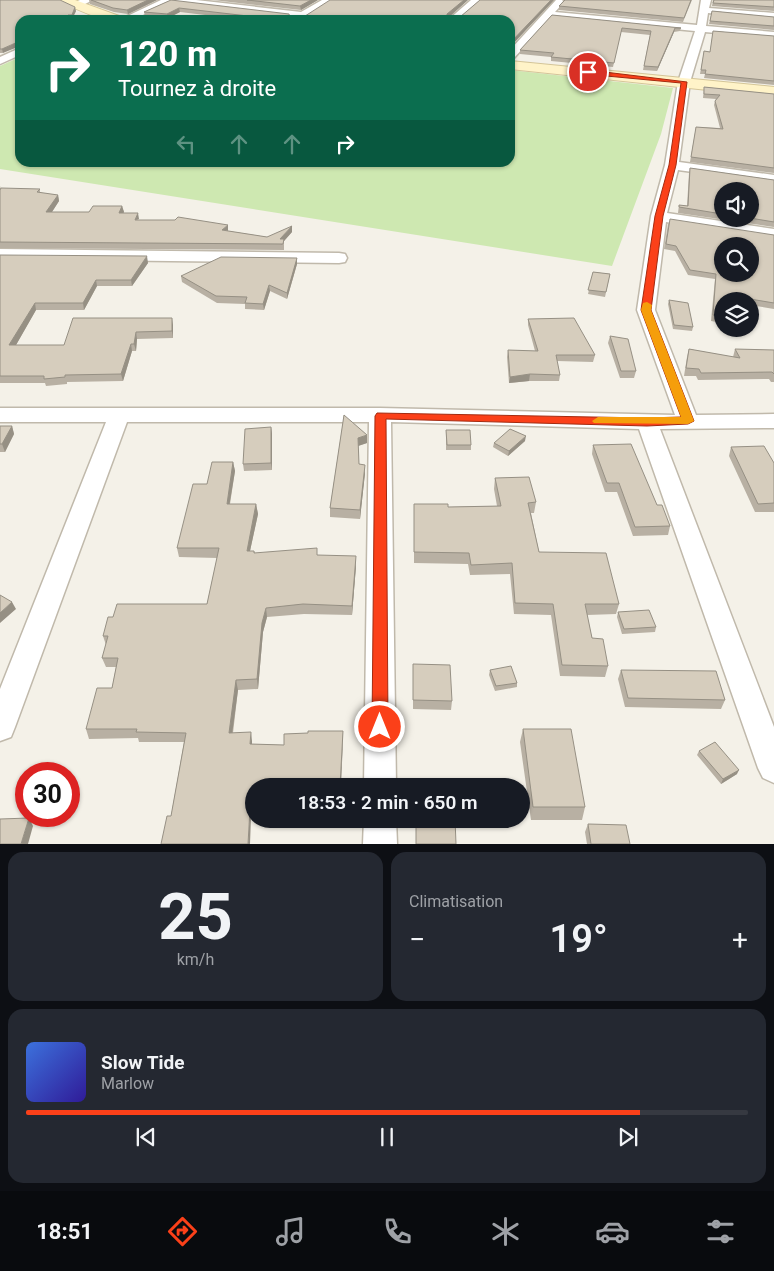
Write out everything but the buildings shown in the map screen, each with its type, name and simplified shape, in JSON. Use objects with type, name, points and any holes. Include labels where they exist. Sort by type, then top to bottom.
[{"type":"street","points":[[70,3],[88,0]]},
{"type":"street","points":[[136,15],[170,0],[285,15]]},
{"type":"street","points":[[232,7],[245,0]]},
{"type":"street","points":[[302,15],[328,0]]},
{"type":"street","points":[[459,15],[476,0]]},
{"type":"street","points":[[515,51],[550,14],[556,1]]},
{"type":"street","points":[[688,421],[646,310],[659,216],[672,165],[684,82],[701,29],[704,2],[774,16]]},
{"type":"street","points":[[70,3],[101,15]]},
{"type":"street","points":[[550,14],[774,35]]},
{"type":"street","points":[[0,61],[15,54]]},
{"type":"street","points":[[515,65],[774,92]]},
{"type":"street","points":[[672,165],[774,179]]},
{"type":"street","points":[[659,216],[774,234]]},
{"type":"street","points":[[0,254],[340,258]]},
{"type":"street","points":[[0,415],[380,416],[647,422],[774,421]]},
{"type":"street","points":[[0,727],[119,415]]},
{"type":"street","points":[[380,416],[380,778]]},
{"type":"street","points":[[647,422],[774,768]]},
{"type":"street","points":[[380,828],[380,844]]},
{"type":"green space","points":[[15,59],[15,167],[515,167],[515,71],[673,88],[661,134],[612,266],[0,169],[0,66]]},
{"type":"slow traffic","points":[[598,421],[688,421],[646,310],[647,305]]},
{"type":"route","points":[[380,727],[380,416],[647,422],[688,421],[646,310],[659,216],[672,165],[684,82],[588,72]]}]
